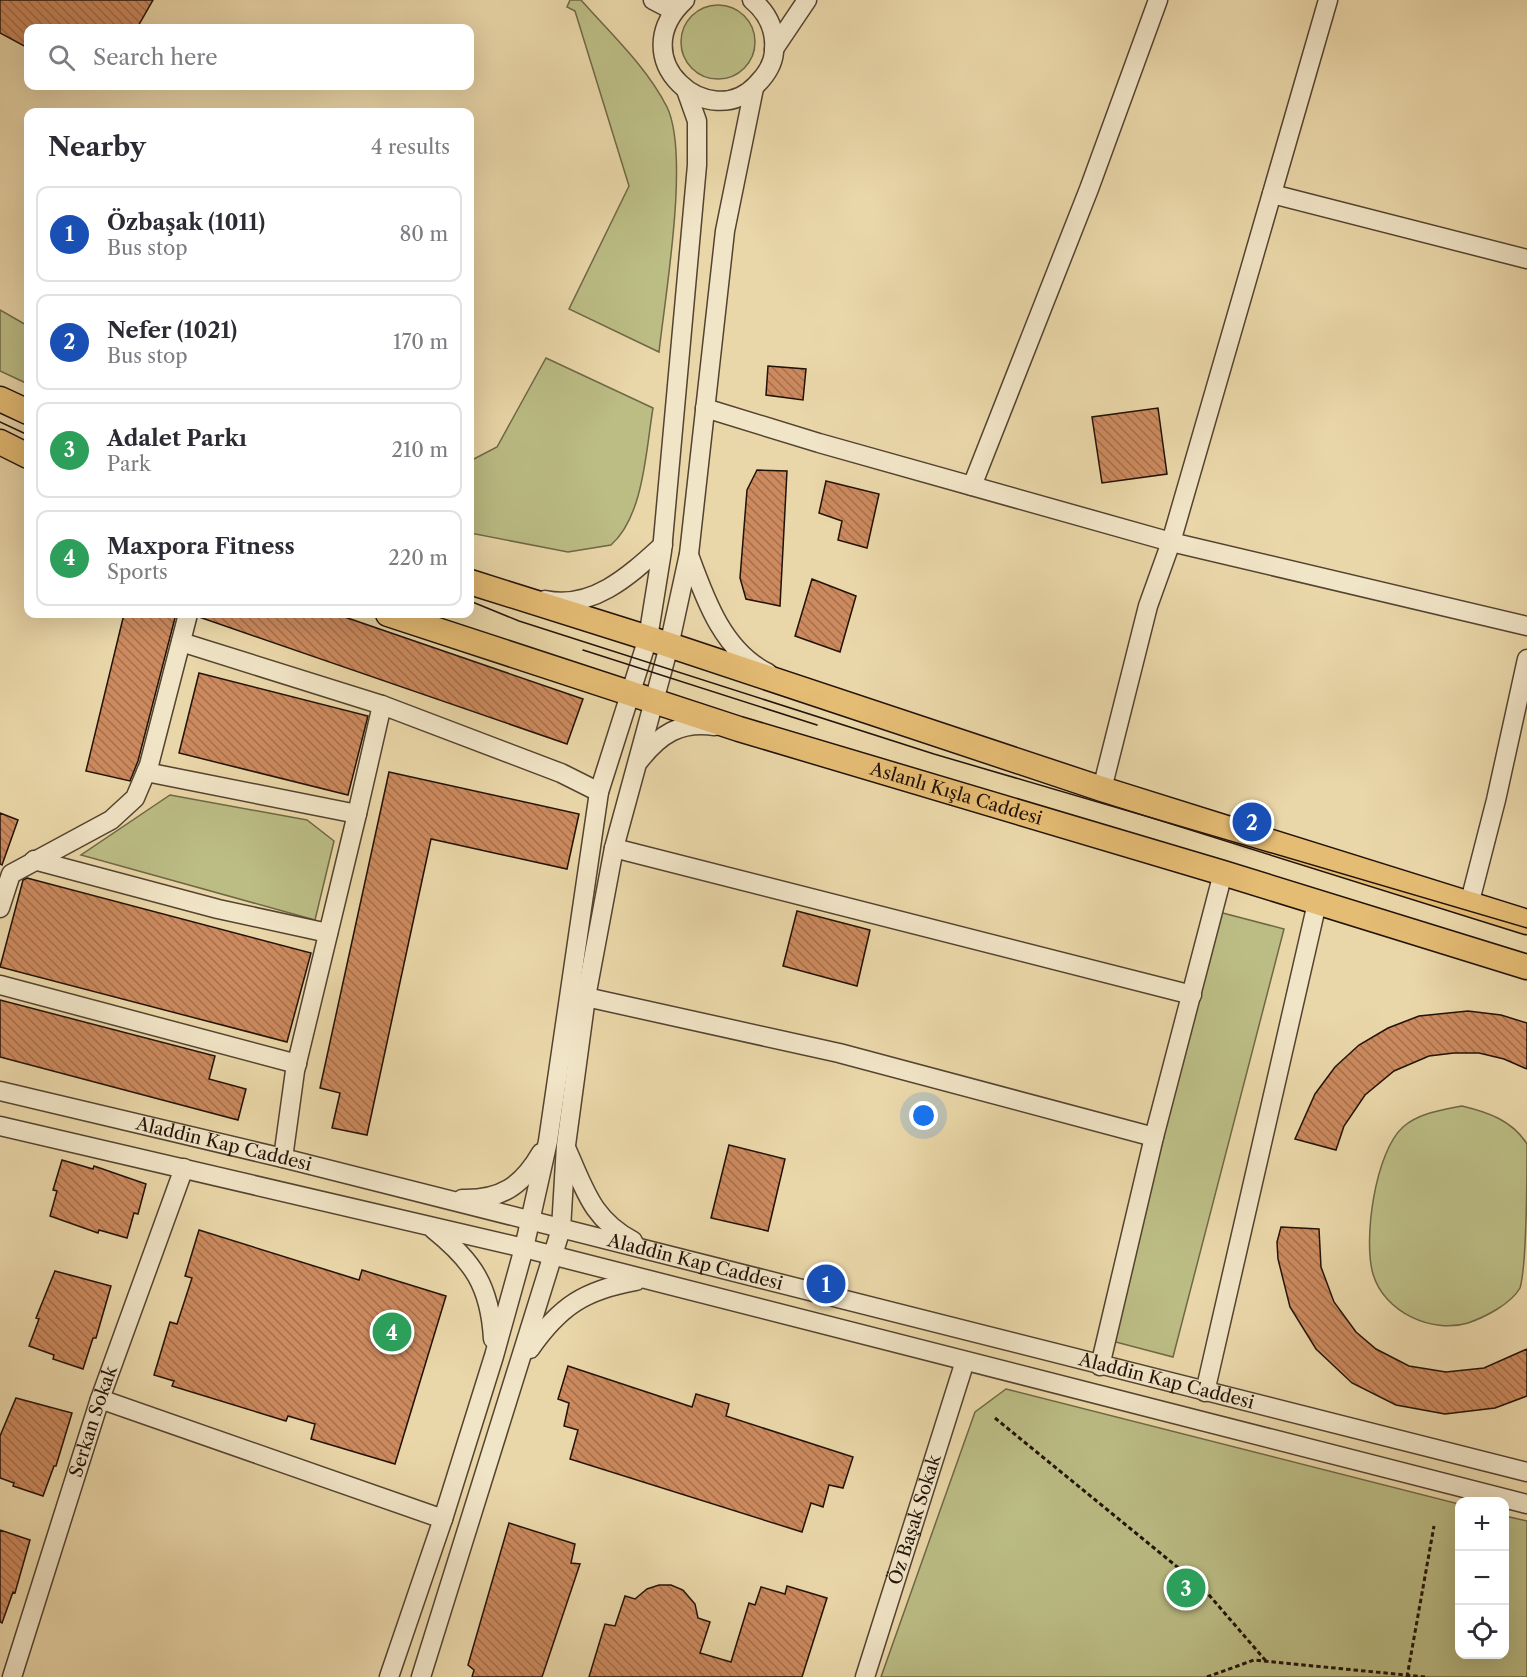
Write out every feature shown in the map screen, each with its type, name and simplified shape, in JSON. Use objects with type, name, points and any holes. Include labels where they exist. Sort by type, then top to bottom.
[{"type":"main road","points":[[0,399],[24,410]]},
{"type":"main road","points":[[0,442],[24,454]]},
{"type":"main road","points":[[476,584],[792,685],[1102,789],[1527,922]]},
{"type":"main road","name":"Aslanlı Kışla Caddesi","points":[[400,618],[739,729],[1223,873],[1527,967]]},
{"type":"street","points":[[653,0],[680,5],[666,23],[662,41],[664,60],[673,78],[686,90],[702,98],[720,100],[738,97],[754,88],[766,75],[774,49],[807,0]]},
{"type":"street","points":[[752,0],[762,8],[771,23],[774,49]]},
{"type":"street","points":[[972,486],[1089,189],[1158,0]]},
{"type":"street","points":[[1102,789],[1148,606],[1171,542],[1328,0]]},
{"type":"street","points":[[421,1677],[521,1363],[561,1228],[557,1143],[599,792],[629,694],[659,642],[689,554],[725,231],[754,88]]},
{"type":"street","points":[[389,1677],[443,1519],[494,1356],[531,1221],[557,1143],[614,848],[652,702],[659,642],[663,545],[697,165],[697,121],[686,90]]},
{"type":"street","points":[[1272,194],[1527,260]]},
{"type":"street","points":[[705,408],[1171,542],[1527,626]]},
{"type":"street","points":[[476,584],[552,601],[581,600],[606,591],[631,574],[663,545]]},
{"type":"street","points":[[689,554],[708,606],[729,640],[758,668],[792,685]]},
{"type":"street","points":[[0,908],[11,874],[111,820],[135,798],[146,772],[187,618]]},
{"type":"street","points":[[181,642],[382,705],[561,773],[599,792]]},
{"type":"street","points":[[1469,905],[1496,801],[1527,659]]},
{"type":"street","points":[[283,1158],[297,1064],[382,705]]},
{"type":"street","points":[[634,767],[654,741],[677,729],[699,724],[739,729]]},
{"type":"street","points":[[146,772],[357,814]]},
{"type":"street","points":[[614,848],[1192,995]]},
{"type":"street","points":[[34,860],[218,909],[328,933]]},
{"type":"street","points":[[1100,1366],[1154,1137],[1223,873]]},
{"type":"street","points":[[1205,1392],[1317,903]]},
{"type":"street","points":[[0,985],[297,1064]]},
{"type":"street","points":[[586,997],[839,1053],[1154,1137]]},
{"type":"street","name":"Aladdin Kap Caddesi","points":[[0,1091],[283,1158],[1527,1472]]},
{"type":"street","name":"Aladdin Kap Caddesi","points":[[0,1126],[524,1248],[1527,1504]]},
{"type":"street","points":[[436,1198],[474,1199],[506,1192],[557,1143]]},
{"type":"street","points":[[557,1143],[593,1210],[616,1232],[651,1252]]},
{"type":"street","name":"Serkan Sokak","points":[[12,1677],[100,1399],[184,1168]]},
{"type":"street","points":[[429,1226],[460,1250],[481,1279],[492,1315],[494,1356]]},
{"type":"street","points":[[521,1363],[543,1331],[572,1303],[605,1286],[643,1280]]},
{"type":"street","name":"Öz Başak Sokak","points":[[865,1677],[965,1361]]},
{"type":"street","points":[[100,1399],[443,1519]]},
{"type":"path","points":[[995,1418],[1203,1588],[1266,1661]]},
{"type":"path","points":[[1407,1676],[1434,1526]]},
{"type":"path","points":[[1207,1677],[1254,1660],[1425,1677]]},
{"type":"green space","points":[[570,0],[581,0],[638,64],[659,92],[674,129],[676,191],[674,226],[659,352],[569,309],[629,186],[575,11],[567,7]]},
{"type":"green space","points":[[711,5],[725,5],[739,11],[749,21],[755,35],[753,56],[739,73],[725,79],[711,79],[697,73],[687,63],[681,49],[681,35],[687,21],[697,11]]},
{"type":"green space","points":[[0,310],[24,324],[24,382],[0,371]]},
{"type":"green space","points":[[546,358],[653,408],[637,500],[622,532],[611,545],[568,552],[474,534],[474,459],[497,447]]},
{"type":"green space","points":[[170,795],[307,820],[334,841],[315,920],[81,855]]},
{"type":"green space","points":[[1219,912],[1284,929],[1173,1357],[1108,1340]]},
{"type":"green space","points":[[1462,1106],[1498,1118],[1514,1129],[1527,1144],[1526,1219],[1522,1276],[1520,1288],[1516,1294],[1490,1314],[1454,1326],[1425,1322],[1411,1317],[1387,1299],[1373,1274],[1370,1240],[1374,1197],[1385,1156],[1393,1139],[1409,1122],[1423,1115]]},
{"type":"green space","points":[[1006,1389],[1455,1503],[1455,1659],[1509,1659],[1509,1517],[1527,1521],[1527,1677],[881,1677],[975,1412]]},
{"type":"building","points":[[0,0],[153,0],[139,24],[24,24],[24,46],[0,33]]},
{"type":"building","points":[[768,366],[806,369],[803,400],[766,395]]},
{"type":"building","points":[[1158,408],[1167,474],[1102,483],[1092,417]]},
{"type":"building","points":[[757,470],[787,471],[780,606],[746,599],[740,578],[747,490]]},
{"type":"building","points":[[826,481],[879,494],[867,548],[838,540],[842,521],[819,513]]},
{"type":"building","points":[[812,579],[856,596],[840,652],[795,636]]},
{"type":"building","points":[[123,618],[175,618],[138,761],[130,781],[86,771]]},
{"type":"building","points":[[202,618],[348,618],[583,699],[567,744]]},
{"type":"building","points":[[199,673],[368,716],[348,795],[179,753]]},
{"type":"building","points":[[389,772],[579,814],[567,869],[431,839],[367,1135],[332,1128],[340,1093],[320,1088]]},
{"type":"building","points":[[0,813],[18,820],[2,865],[0,864]]},
{"type":"building","points":[[27,878],[311,953],[287,1042],[0,967],[23,880]]},
{"type":"building","points":[[797,911],[870,930],[857,986],[783,966]]},
{"type":"building","points":[[0,1000],[215,1056],[209,1079],[246,1089],[238,1120],[0,1057]]},
{"type":"building","points":[[1468,1011],[1501,1015],[1527,1023],[1527,1069],[1504,1059],[1479,1053],[1429,1056],[1394,1071],[1365,1095],[1344,1126],[1336,1150],[1295,1139],[1315,1094],[1335,1067],[1359,1045],[1388,1028],[1419,1016]]},
{"type":"building","points":[[729,1145],[785,1159],[768,1231],[711,1218]]},
{"type":"building","points":[[62,1160],[93,1169],[94,1166],[146,1184],[138,1214],[134,1213],[127,1238],[99,1230],[98,1233],[50,1216],[57,1191],[53,1190]]},
{"type":"building","points":[[1281,1227],[1319,1229],[1321,1267],[1334,1302],[1356,1332],[1376,1349],[1409,1366],[1446,1372],[1484,1368],[1527,1349],[1527,1396],[1495,1408],[1445,1414],[1396,1405],[1352,1383],[1316,1349],[1290,1307],[1278,1259],[1277,1242]]},
{"type":"building","points":[[199,1230],[359,1280],[362,1270],[446,1296],[395,1464],[311,1439],[315,1424],[288,1416],[286,1421],[172,1386],[174,1381],[154,1375],[170,1322],[177,1324],[192,1278],[185,1276]]},
{"type":"building","points":[[55,1271],[111,1286],[96,1338],[93,1338],[83,1369],[53,1359],[54,1355],[29,1346],[39,1319],[36,1318]]},
{"type":"building","points":[[568,1366],[692,1407],[696,1394],[729,1404],[726,1416],[853,1457],[843,1488],[829,1485],[823,1507],[811,1503],[802,1532],[570,1459],[578,1430],[564,1426],[569,1403],[558,1399]]},
{"type":"building","points":[[16,1398],[72,1413],[56,1466],[54,1466],[43,1496],[13,1486],[14,1483],[0,1478],[0,1436]]},
{"type":"building","points":[[509,1523],[575,1544],[571,1563],[580,1564],[542,1677],[472,1677],[474,1670],[468,1665]]},
{"type":"building","points":[[0,1530],[30,1540],[15,1593],[13,1592],[2,1623],[0,1622]]},
{"type":"building","points":[[659,1585],[671,1585],[683,1590],[695,1604],[698,1618],[710,1622],[700,1653],[731,1662],[749,1603],[755,1605],[761,1587],[785,1594],[787,1586],[827,1598],[802,1677],[589,1677],[605,1624],[615,1626],[625,1596],[635,1599],[647,1589]]},
{"type":"tram line","points":[[0,422],[24,433]]},
{"type":"tram line","points":[[474,603],[519,621],[934,754],[1527,928]]},
{"type":"tram line","points":[[583,650],[817,725]]},
{"type":"place","name":"Nefer (1021)","points":[[1252,822]]},
{"type":"place","name":"Özbaşak (1011)","points":[[826,1284]]},
{"type":"place","name":"Maxpora Fitness","points":[[392,1332]]},
{"type":"place","name":"Adalet Parkı","points":[[1186,1588]]}]
